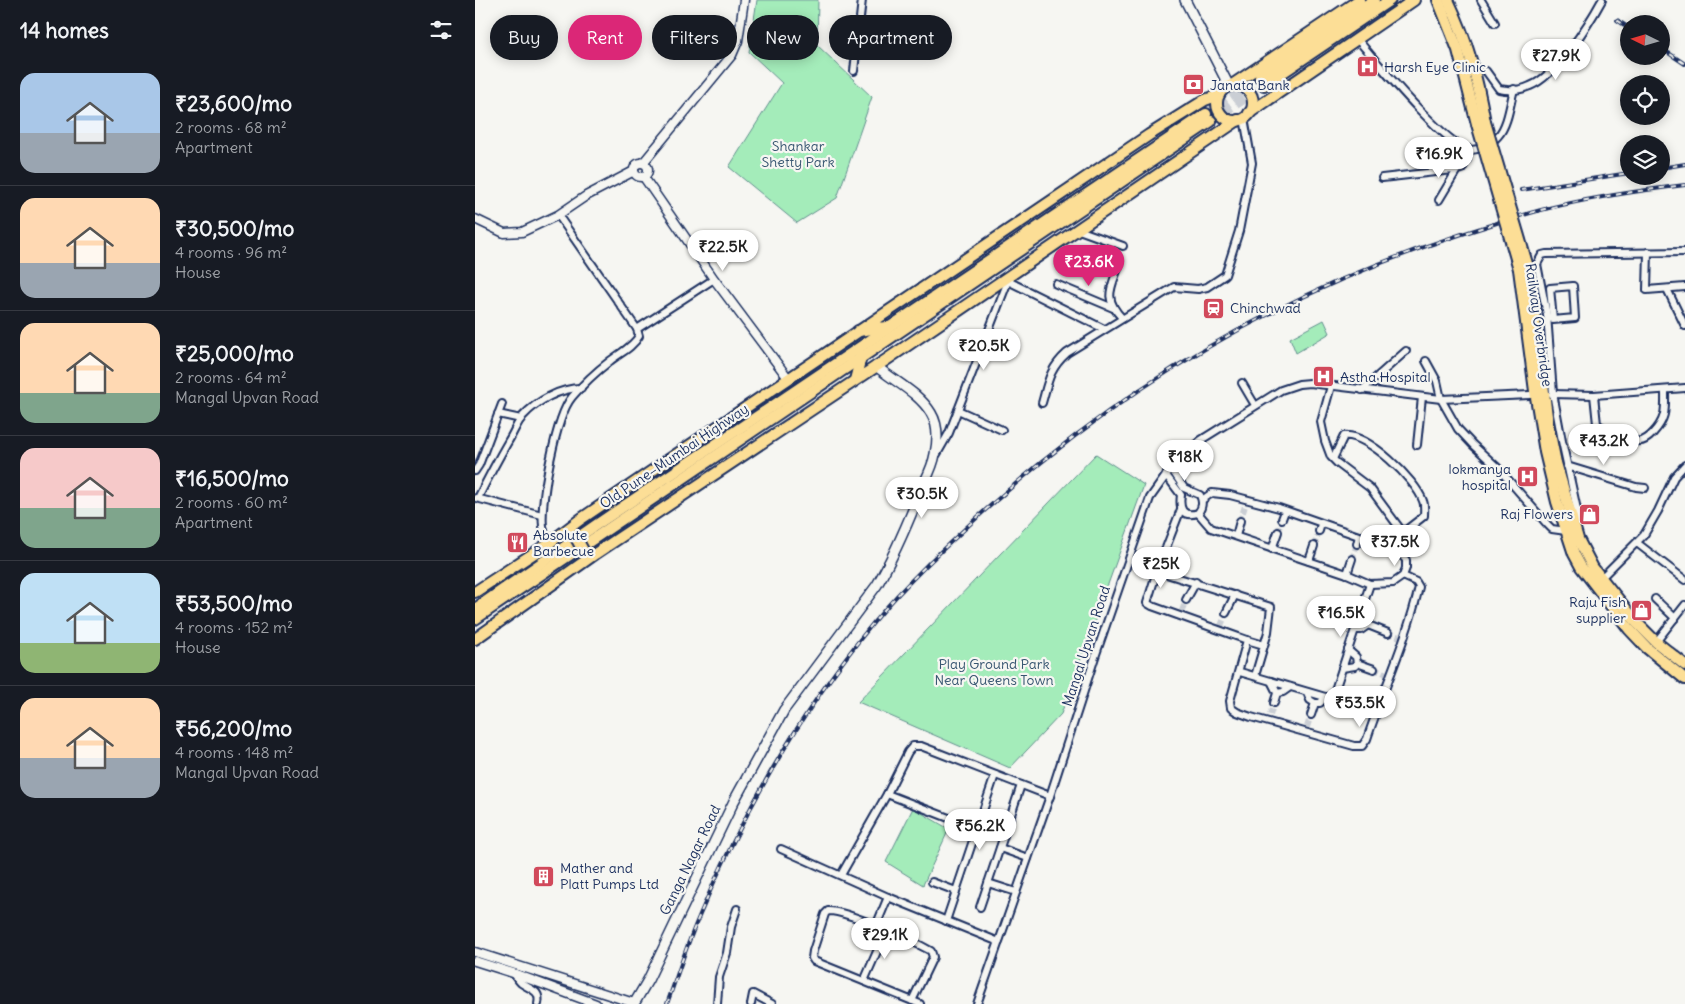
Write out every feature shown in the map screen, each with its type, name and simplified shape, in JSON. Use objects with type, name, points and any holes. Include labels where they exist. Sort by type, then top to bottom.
[{"type":"main road","points":[[1185,0],[1231,86]]},
{"type":"main road","points":[[1244,117],[1228,119],[1220,112],[1217,102],[1223,90],[1359,0]]},
{"type":"main road","points":[[1314,46],[1373,0]]},
{"type":"main road","points":[[1262,81],[1314,46],[1390,0]]},
{"type":"main road","points":[[475,639],[586,556],[1008,279],[1014,272],[1076,229],[1244,117],[1414,0]]},
{"type":"main road","points":[[1438,0],[1458,50],[1481,123]]},
{"type":"main road","points":[[1448,0],[1468,46],[1475,71],[1481,123]]},
{"type":"main road","points":[[1231,86],[1243,86],[1250,93],[1253,103],[1244,117]]},
{"type":"main road","points":[[475,592],[548,544],[573,532],[788,378],[1149,135],[1205,100],[1219,95]]},
{"type":"main road","name":"Old Pune–Mumbai Highway","points":[[475,609],[889,327],[1209,117],[475,620]]},
{"type":"main road","name":"Railway Overbridge","points":[[1481,123],[1523,268],[1548,424],[1570,529]]},
{"type":"main road","points":[[858,331],[889,327]]},
{"type":"main road","points":[[855,380],[861,357]]},
{"type":"main road","name":"Ganga Nagar Road","points":[[634,1003],[750,770],[785,710],[877,585],[886,569],[897,548],[935,457],[937,438],[936,425],[932,415],[918,396],[890,378],[876,366]]},
{"type":"main road","points":[[1570,529],[1601,578],[1639,624],[1656,642],[1685,665]]},
{"type":"main road","points":[[1570,529],[1574,554],[1581,566],[1629,629],[1647,648],[1685,679]]},
{"type":"main road","points":[[573,532],[586,556]]},
{"type":"street","points":[[475,219],[498,231],[516,233],[533,228],[559,215],[586,196],[634,171],[636,164],[643,163],[732,55],[738,41],[743,0]]},
{"type":"street","points":[[854,71],[861,0]]},
{"type":"street","points":[[1481,0],[1495,24]]},
{"type":"street","points":[[1486,71],[1499,89],[1532,86],[1547,74],[1587,28],[1603,0]]},
{"type":"street","points":[[1357,39],[1411,101],[1458,146],[1468,149],[1483,147],[1498,137],[1505,122],[1514,89]]},
{"type":"street","points":[[1042,404],[1050,372],[1056,362],[1067,353],[1174,287],[1198,290],[1207,287],[1225,275],[1239,231],[1252,163],[1244,117]]},
{"type":"street","points":[[1382,178],[1462,169],[1465,165],[1468,149]]},
{"type":"street","points":[[643,163],[647,169],[643,176]]},
{"type":"street","points":[[1439,200],[1457,170]]},
{"type":"street","points":[[634,171],[638,176],[643,176],[714,279],[788,378]]},
{"type":"street","points":[[548,544],[542,515],[557,428],[565,407],[581,388],[609,361],[637,340],[639,336],[637,328],[559,215]]},
{"type":"street","points":[[1076,229],[1123,246]]},
{"type":"street","points":[[1648,252],[1647,290],[1685,287]]},
{"type":"street","points":[[1426,361],[1437,381],[1441,398],[1458,429],[1498,468],[1547,524],[1557,530],[1570,529],[1578,514],[1551,394],[1549,307],[1550,288],[1573,286],[1575,318],[1553,320],[1549,307],[1537,264],[1542,255],[1685,252]]},
{"type":"street","points":[[1113,308],[1110,289],[1118,268]]},
{"type":"street","points":[[637,328],[714,279]]},
{"type":"street","points":[[935,457],[949,433],[1008,279],[1104,329]]},
{"type":"street","points":[[1056,284],[1113,308],[1122,318]]},
{"type":"street","points":[[1667,289],[1685,326]]},
{"type":"street","points":[[1362,390],[1406,351]]},
{"type":"street","points":[[1242,383],[1255,406]]},
{"type":"street","name":"Mangal Upvan Road","points":[[977,1004],[1050,796],[1144,512],[1150,498],[1171,468],[1194,446],[1281,390],[1299,384],[1310,383],[1441,398],[1530,395]]},
{"type":"street","points":[[1331,386],[1321,422],[1325,441],[1333,459],[1367,485],[1401,530],[1406,530],[1423,516],[1423,498],[1402,470],[1387,456],[1355,438],[1344,436],[1333,459]]},
{"type":"street","points":[[542,515],[477,498],[521,420],[533,408],[557,393],[565,389],[581,388]]},
{"type":"street","points":[[1551,394],[1594,395],[1685,388]]},
{"type":"street","points":[[1594,395],[1597,424],[1602,428],[1640,442],[1646,440],[1665,415],[1665,390]]},
{"type":"street","points":[[1417,445],[1422,397]]},
{"type":"street","points":[[475,471],[479,466],[502,404]]},
{"type":"street","points":[[958,410],[1002,430]]},
{"type":"street","points":[[498,414],[521,420]]},
{"type":"street","points":[[1567,466],[1645,488]]},
{"type":"street","points":[[1171,468],[1184,488],[1200,495],[1202,506],[1198,513]]},
{"type":"street","points":[[1601,578],[1644,535],[1658,511],[1674,476],[1684,469]]},
{"type":"street","points":[[1165,475],[1181,495],[1179,503],[1181,509],[1185,513],[1198,513]]},
{"type":"street","points":[[1198,513],[1211,528],[1347,574],[1370,584],[1393,582],[1403,576],[1406,568],[1406,560],[1396,549],[1285,511],[1246,503],[1230,495],[1212,493],[1202,500]]},
{"type":"street","points":[[1181,509],[1147,603],[1264,645]]},
{"type":"street","points":[[1282,519],[1285,511]]},
{"type":"street","points":[[1236,536],[1240,520]]},
{"type":"street","points":[[1319,531],[1321,524]]},
{"type":"street","points":[[1272,549],[1278,532]]},
{"type":"street","points":[[1357,544],[1359,536]]},
{"type":"street","points":[[1637,543],[1685,580]]},
{"type":"street","points":[[1309,561],[1314,546]]},
{"type":"street","points":[[1347,574],[1352,559]]},
{"type":"street","points":[[1157,571],[1271,607],[1270,621],[1255,676]]},
{"type":"street","points":[[1247,640],[1240,672],[1230,701],[1231,708],[1237,712],[1269,718],[1354,746],[1362,746],[1367,739],[1419,587],[1416,582],[1403,576]]},
{"type":"street","points":[[1186,600],[1192,581]]},
{"type":"street","points":[[1307,692],[1310,700],[1315,703],[1320,703],[1329,698],[1342,668],[1370,584]]},
{"type":"street","points":[[1228,593],[1229,605]]},
{"type":"street","points":[[1225,613],[1235,595]]},
{"type":"street","points":[[1655,599],[1675,618]]},
{"type":"street","points":[[1656,642],[1685,605]]},
{"type":"street","points":[[1355,630],[1366,628],[1368,625],[1369,620],[1361,612]]},
{"type":"street","points":[[1368,625],[1388,633]]},
{"type":"street","points":[[1342,668],[1350,668],[1357,663],[1357,657],[1348,650]]},
{"type":"street","points":[[1357,663],[1374,670]]},
{"type":"street","points":[[1240,672],[1329,698],[1375,714]]},
{"type":"street","points":[[1271,681],[1277,692],[1274,703]]},
{"type":"street","points":[[1277,692],[1283,692],[1290,687]]},
{"type":"street","points":[[1311,715],[1315,703]]},
{"type":"street","points":[[841,874],[887,794],[907,752],[913,746],[921,746],[1050,796]]},
{"type":"street","points":[[946,921],[995,775]]},
{"type":"street","points":[[980,907],[1021,785]]},
{"type":"street","points":[[887,794],[977,828]]},
{"type":"street","points":[[999,848],[1028,858]]},
{"type":"street","points":[[781,849],[841,874],[888,897],[999,942]]},
{"type":"street","points":[[932,882],[956,891]]},
{"type":"street","points":[[988,883],[1016,892]]},
{"type":"street","points":[[876,926],[888,897]]},
{"type":"street","points":[[717,1004],[719,977],[727,953],[731,927],[737,909]]},
{"type":"street","points":[[912,1001],[933,954],[929,950],[886,930],[837,911],[828,910],[812,955],[814,960],[818,963],[912,1001],[920,1004]]},
{"type":"street","points":[[865,982],[886,930]]},
{"type":"street","points":[[475,952],[596,1004]]},
{"type":"street","points":[[475,961],[513,968]]},
{"type":"street","points":[[513,968],[519,981],[535,990],[538,994],[537,1004]]},
{"type":"street","name":"Ganga Nagar Road","points":[[513,968],[634,1003]]},
{"type":"street","points":[[751,1004],[753,994],[772,1004]]},
{"type":"green space","name":"Shankar Shetty Park","points":[[757,0],[818,0],[818,15],[755,15]]},
{"type":"green space","name":"Shankar Shetty Park","points":[[819,47],[829,56],[829,60],[833,60],[872,97],[837,198],[797,223],[729,167],[782,83],[758,60],[819,60]]},
{"type":"green space","points":[[1324,320],[1330,333],[1296,353],[1290,338]]},
{"type":"green space","name":"Play Ground Park Near Queens Town","points":[[1096,454],[1144,485],[1061,714],[1010,768],[858,702]]},
{"type":"green space","points":[[913,808],[949,829],[923,885],[886,862]]},
{"type":"tunnel","points":[[1206,114],[1260,77]]},
{"type":"tunnel","points":[[1211,121],[1264,85]]},
{"type":"tunnel","points":[[1240,521],[1245,506]]},
{"type":"tunnel","points":[[1278,532],[1282,519]]},
{"type":"tunnel","points":[[1314,546],[1319,531]]},
{"type":"tunnel","points":[[1352,559],[1357,544]]},
{"type":"tunnel","points":[[1182,611],[1186,600]]},
{"type":"tunnel","points":[[1221,626],[1226,613]]},
{"type":"tunnel","points":[[1388,633],[1400,637]]},
{"type":"tunnel","points":[[1374,669],[1387,674]]},
{"type":"tunnel","points":[[1270,715],[1274,703]]},
{"type":"tunnel","points":[[1307,727],[1311,715]]},
{"type":"railway","points":[[1670,54],[1685,64]]},
{"type":"railway","points":[[1670,166],[1685,164]]},
{"type":"railway","points":[[1521,190],[1620,174]]},
{"type":"railway","points":[[667,1004],[694,930],[734,841],[775,764],[822,691],[847,656],[899,593],[981,514],[1034,468],[1090,425],[1147,385],[1207,348],[1331,284],[1395,257],[1537,211],[1608,196],[1685,185]]},
{"type":"place","name":"Harsh Eye Clinic","points":[[1368,67]]},
{"type":"place","name":"Janata Bank","points":[[1194,85]]},
{"type":"place","name":"Chinchwad","points":[[1214,308]]},
{"type":"place","name":"Astha Hospital","points":[[1324,377]]},
{"type":"place","name":"lokmanya hospital","points":[[1527,477]]},
{"type":"place","name":"Raj Flowers","points":[[1589,514]]},
{"type":"place","name":"Absolute Barbecue","points":[[517,543]]},
{"type":"place","name":"Raju Fish supplier","points":[[1642,610]]},
{"type":"place","name":"Mather and Platt Pumps Ltd","points":[[544,876]]}]
